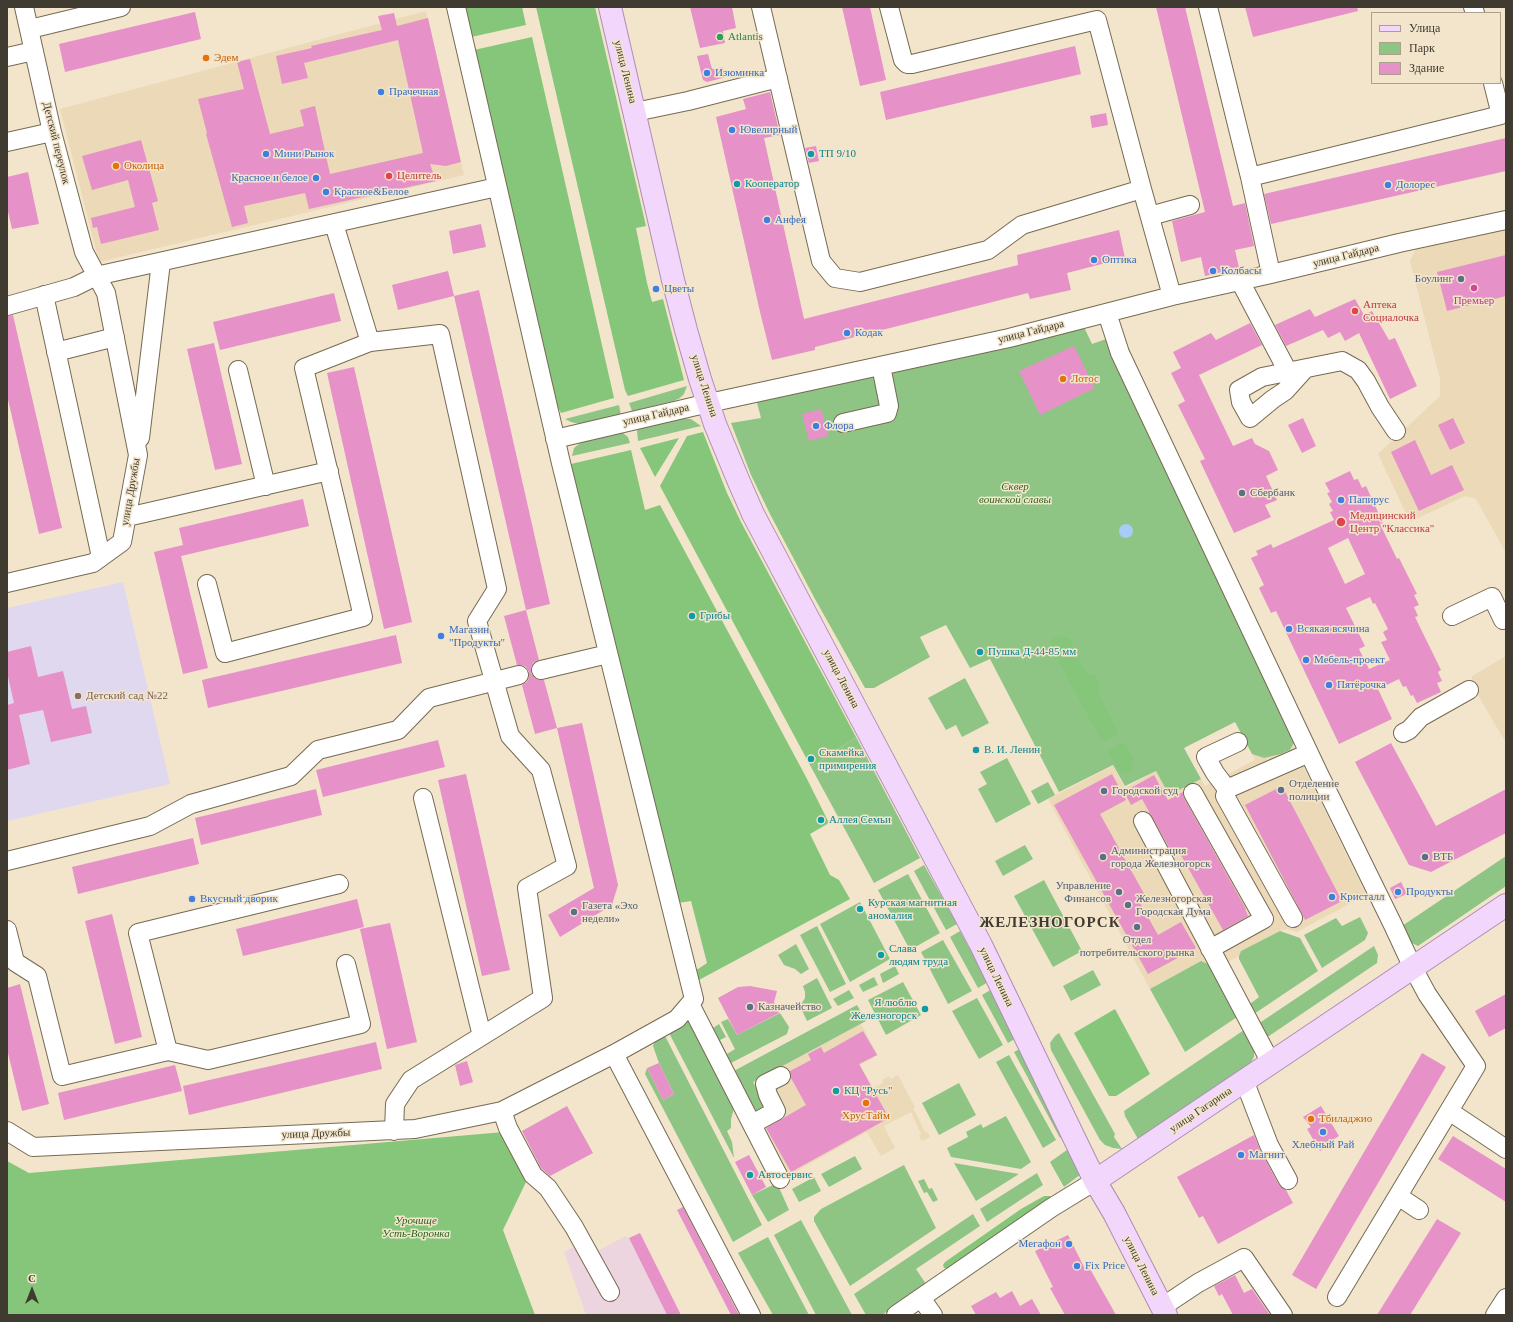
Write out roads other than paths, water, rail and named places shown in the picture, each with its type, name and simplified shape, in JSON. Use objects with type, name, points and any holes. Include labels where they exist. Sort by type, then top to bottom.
[{"type":"main road","name":"улица Ленина","points":[[610,7],[673,280],[698,372],[726,451],[753,514],[981,945],[1095,1181],[1114,1213],[1164,1311]]},
{"type":"main road","name":"улица Гагарина","points":[[1095,1181],[1124,1163],[1244,1080],[1506,905]]},
{"type":"street","name":"Детский переулок","points":[[24,7],[52,132],[84,252],[96,276]]},
{"type":"street","points":[[30,29],[121,7]]},
{"type":"street","points":[[456,7],[555,439],[694,999],[690,1004],[780,1179]]},
{"type":"street","points":[[761,7],[822,261],[835,278],[860,282],[988,250],[1022,225],[1142,189]]},
{"type":"street","points":[[889,7],[903,60],[907,64],[1097,20],[1172,296]]},
{"type":"street","points":[[1208,7],[1250,177],[1271,274]]},
{"type":"street","points":[[7,57],[34,51]]},
{"type":"street","points":[[635,112],[688,101],[778,78]]},
{"type":"street","points":[[1250,177],[1501,115],[1493,84]]},
{"type":"street","points":[[7,142],[52,132]]},
{"type":"street","points":[[7,306],[74,287],[96,276],[497,187]]},
{"type":"street","points":[[1150,216],[1190,205]]},
{"type":"street","name":"улица Гайдара","points":[[555,439],[709,403],[1009,338],[1172,296],[1399,243],[1506,220]]},
{"type":"street","points":[[334,224],[370,342]]},
{"type":"street","points":[[138,455],[161,262]]},
{"type":"street","name":"улица Дружбы","points":[[7,583],[93,563],[122,542],[138,455],[106,293],[96,276]]},
{"type":"street","points":[[1240,281],[1296,371],[1322,364],[1342,361],[1358,370],[1396,431]]},
{"type":"street","points":[[44,295],[101,557]]},
{"type":"street","points":[[1107,313],[1120,353],[1309,753],[1413,968],[1427,994],[1476,1066],[1337,1297]]},
{"type":"street","points":[[207,584],[225,653],[364,617],[304,368],[370,342],[440,334],[496,590],[478,621],[510,736],[542,770],[567,866],[527,888],[543,998],[411,1080],[395,1104],[394,1131]]},
{"type":"street","points":[[56,352],[115,337]]},
{"type":"street","points":[[843,423],[887,413],[889,406],[881,366]]},
{"type":"street","points":[[238,370],[266,486]]},
{"type":"street","points":[[127,517],[329,472]]},
{"type":"street","points":[[1452,616],[1492,597],[1503,620]]},
{"type":"street","points":[[542,670],[608,654]]},
{"type":"street","points":[[7,861],[150,826],[191,804],[291,776],[318,750],[398,730],[429,698],[520,675]]},
{"type":"street","points":[[1403,733],[1409,730],[1421,717],[1469,690]]},
{"type":"street","points":[[1227,789],[1215,773],[1206,757],[1238,742]]},
{"type":"street","points":[[1227,789],[1309,753]]},
{"type":"street","points":[[1227,789],[1225,796],[1293,918]]},
{"type":"street","points":[[1193,793],[1264,919],[1210,949]]},
{"type":"street","points":[[423,798],[482,1036]]},
{"type":"street","points":[[1142,821],[1271,1063]]},
{"type":"street","points":[[168,1051],[138,933],[339,884]]},
{"type":"street","points":[[7,930],[15,962],[37,976],[62,1076],[168,1051],[208,1060],[361,1024],[346,964]]},
{"type":"street","name":"улица Дружбы","points":[[7,1131],[33,1147],[414,1129],[502,1112],[614,1054],[677,1019],[690,1004]]},
{"type":"street","points":[[614,1054],[751,1315]]},
{"type":"street","points":[[752,1124],[776,1111],[768,1095],[765,1084],[781,1076]]},
{"type":"street","points":[[1244,1080],[1269,1145],[1288,1180]]},
{"type":"street","points":[[502,1112],[508,1128],[533,1175],[548,1188],[574,1227],[610,1292]]},
{"type":"street","points":[[1449,1112],[1506,1149]]},
{"type":"street","name":"улица Гагарина","points":[[896,1315],[1051,1208],[1095,1181]]},
{"type":"street","points":[[1398,1196],[1419,1210]]},
{"type":"street","points":[[1164,1311],[1198,1283],[1244,1258],[1283,1315]]},
{"type":"street","points":[[920,1298],[933,1315]]},
{"type":"street","points":[[1495,1315],[1506,1298]]},
{"type":"water","points":[[1126,524],[1131,526],[1133,531],[1131,536],[1126,538],[1121,536],[1119,531],[1121,526]]},
{"type":"place","name":"Atlantis","points":[[720,37]]},
{"type":"place","name":"Эдем","points":[[206,58]]},
{"type":"place","name":"Изюминка","points":[[707,73]]},
{"type":"place","name":"Прачечная","points":[[381,92]]},
{"type":"place","name":"Ювелирный","points":[[732,130]]},
{"type":"place","name":"Мини Рынок","points":[[266,154]]},
{"type":"place","name":"ТП 9/10","points":[[811,154]]},
{"type":"place","name":"Околица","points":[[116,166]]},
{"type":"place","name":"Целитель","points":[[389,176]]},
{"type":"place","name":"Красное и белое","points":[[316,178]]},
{"type":"place","name":"Кооператор","points":[[737,184]]},
{"type":"place","name":"Долорес","points":[[1388,185]]},
{"type":"place","name":"Красное&Белое","points":[[326,192]]},
{"type":"place","name":"Анфея","points":[[767,220]]},
{"type":"place","name":"Оптика","points":[[1094,260]]},
{"type":"place","name":"Колбасы","points":[[1213,271]]},
{"type":"place","name":"Боулинг","points":[[1461,279]]},
{"type":"place","name":"Премьер","points":[[1474,288]]},
{"type":"place","name":"Цветы","points":[[656,289]]},
{"type":"place","name":"Аптека Социалочка","points":[[1355,311]]},
{"type":"place","name":"Кодак","points":[[847,333]]},
{"type":"place","name":"Лотос","points":[[1063,379]]},
{"type":"place","name":"Флора","points":[[816,426]]},
{"type":"place","name":"Сбербанк","points":[[1242,493]]},
{"type":"place","name":"Папирус","points":[[1341,500]]},
{"type":"place","name":"Медицинский Центр \"Классика\"","points":[[1341,522]]},
{"type":"place","name":"Грибы","points":[[692,616]]},
{"type":"place","name":"Всякая всячина","points":[[1289,629]]},
{"type":"place","name":"Магазин \"Продукты\"","points":[[441,636]]},
{"type":"place","name":"Пушка Д-44-85 мм","points":[[980,652]]},
{"type":"place","name":"Мебель-проект","points":[[1306,660]]},
{"type":"place","name":"Пятёрочка","points":[[1329,685]]},
{"type":"place","name":"Детский сад №22","points":[[78,696]]},
{"type":"place","name":"В. И. Ленин","points":[[976,750]]},
{"type":"place","name":"Скамейка примирения","points":[[811,759]]},
{"type":"place","name":"Отделение полиции","points":[[1281,790]]},
{"type":"place","name":"Городской суд","points":[[1104,791]]},
{"type":"place","name":"Аллея Семьи","points":[[821,820]]},
{"type":"place","name":"Администрация города Железногорск","points":[[1103,857]]},
{"type":"place","name":"ВТБ","points":[[1425,857]]},
{"type":"place","name":"Управление Финансов","points":[[1119,892]]},
{"type":"place","name":"Продукты","points":[[1398,892]]},
{"type":"place","name":"Кристалл","points":[[1332,897]]},
{"type":"place","name":"Вкусный дворик","points":[[192,899]]},
{"type":"place","name":"Железногорская Городская Дума","points":[[1128,905]]},
{"type":"place","name":"Курская магнитная аномалия","points":[[860,909]]},
{"type":"place","name":"Газета «Эхо недели»","points":[[574,912]]},
{"type":"place","name":"Отдел потребительского рынка","points":[[1137,927]]},
{"type":"place","name":"Слава людям труда","points":[[881,955]]},
{"type":"place","name":"Казначейство","points":[[750,1007]]},
{"type":"place","name":"Я люблю Железногорск","points":[[925,1009]]},
{"type":"place","name":"КЦ \"Русь\"","points":[[836,1091]]},
{"type":"place","name":"ХрусТайм","points":[[866,1103]]},
{"type":"place","name":"Тбиладжио","points":[[1311,1119]]},
{"type":"place","name":"Хлебный Рай","points":[[1323,1132]]},
{"type":"place","name":"Магнит","points":[[1241,1155]]},
{"type":"place","name":"Автосервис","points":[[750,1175]]},
{"type":"place","name":"Мегафон","points":[[1069,1244]]},
{"type":"place","name":"Fix Price","points":[[1077,1266]]},
{"type":"district","name":"ЖЕЛЕЗНОГОРСК","points":[[1050,923]]},
{"type":"park label","name":"Сквер воинской славы","points":[[1015,493]]},
{"type":"park label","name":"Урочище Усть-Воронка","points":[[416,1227]]}]
